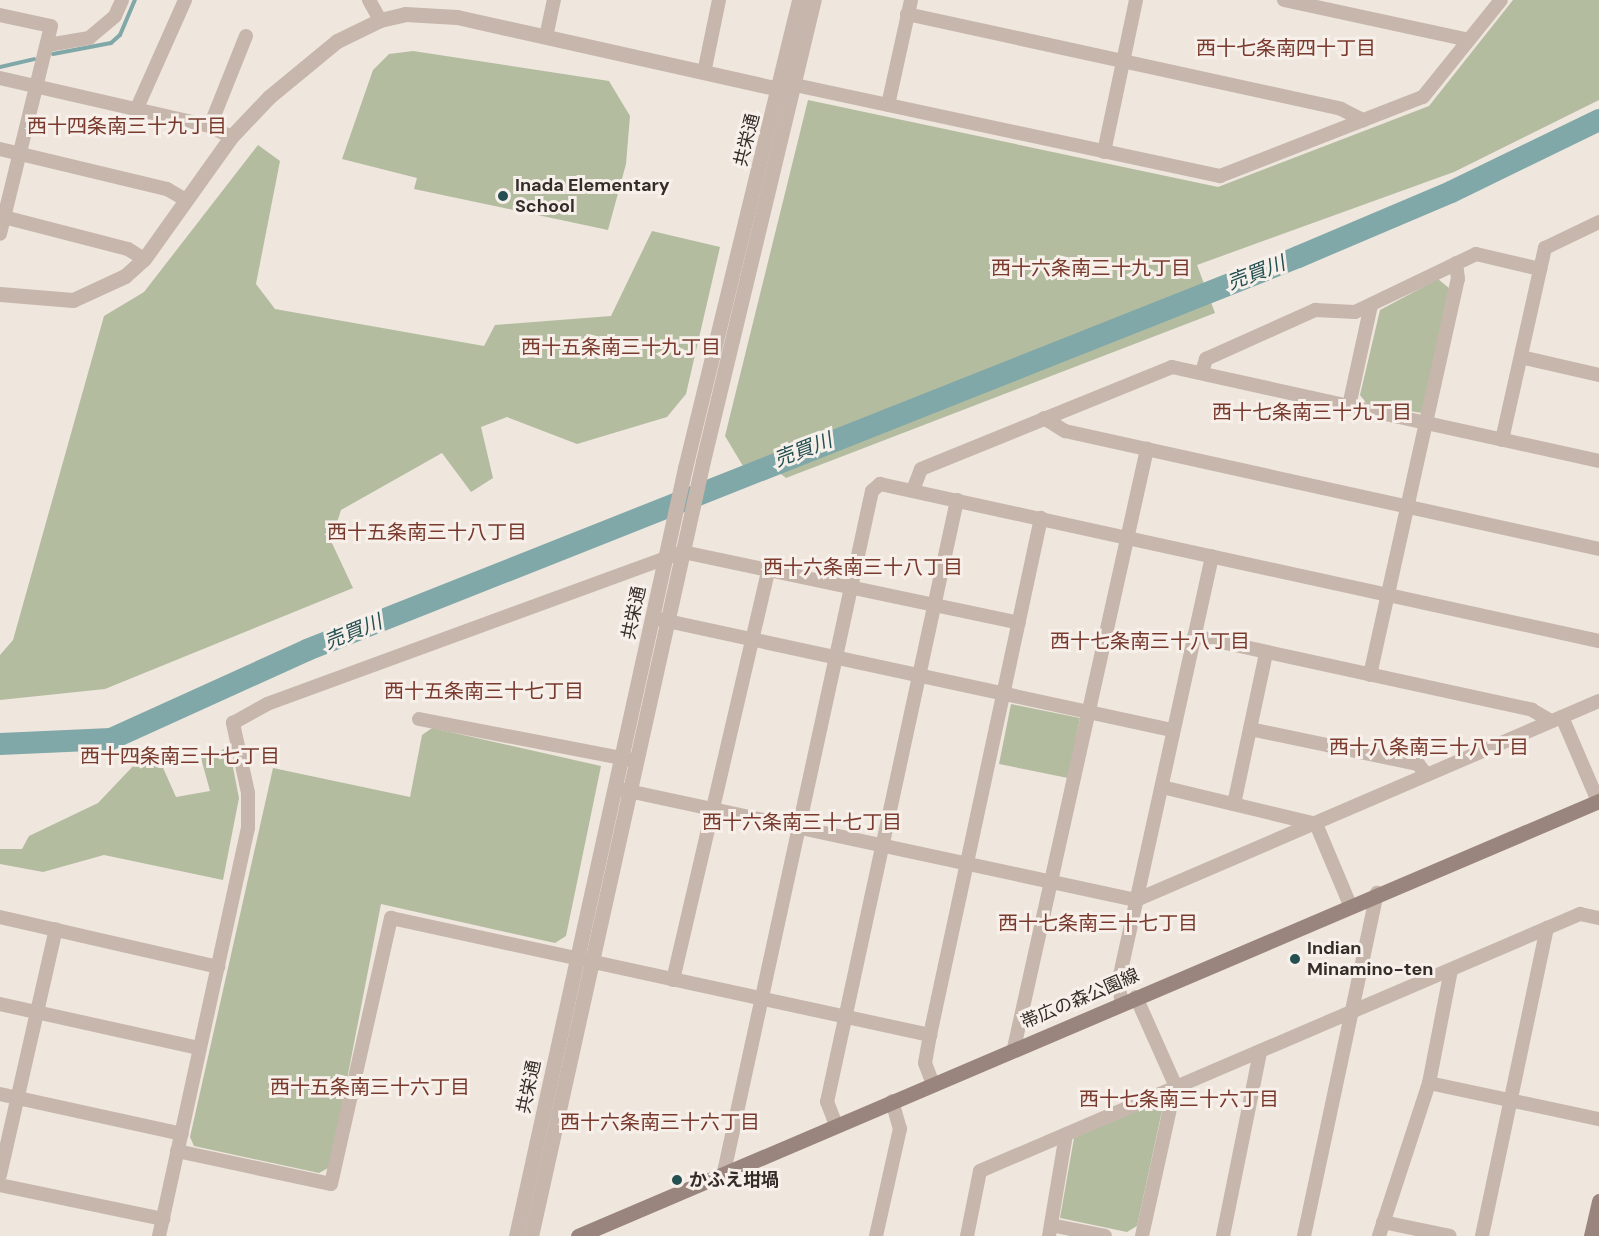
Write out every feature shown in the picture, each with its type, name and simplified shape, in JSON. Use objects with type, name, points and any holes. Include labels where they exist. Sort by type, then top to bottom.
[{"type":"main road","name":"帯広の森公園線","points":[[578,1236],[1377,893],[1598,801]]},
{"type":"main road","points":[[1591,1236],[1599,1201]]},
{"type":"street","points":[[48,45],[89,38],[115,16],[122,0]]},
{"type":"street","points":[[137,108],[185,0]]},
{"type":"street","points":[[369,0],[380,20]]},
{"type":"street","points":[[546,38],[554,0]]},
{"type":"street","points":[[704,73],[719,0]]},
{"type":"street","name":"共栄通","points":[[531,1236],[585,961],[660,619],[688,533],[790,89],[799,0]]},
{"type":"street","name":"共栄通","points":[[660,619],[666,556],[685,468],[814,0]]},
{"type":"street","points":[[1104,152],[1136,0]]},
{"type":"street","points":[[1284,0],[1464,39]]},
{"type":"street","points":[[0,294],[73,300],[109,288],[144,259],[231,137],[306,64],[337,40],[380,20],[430,14],[704,73],[888,105],[1220,176],[1423,97],[1464,39],[1501,0]]},
{"type":"street","points":[[888,105],[909,7],[1123,63],[1341,109],[1363,120]]},
{"type":"street","points":[[0,15],[51,26],[48,45],[2,217],[0,234]]},
{"type":"street","points":[[210,126],[246,36]]},
{"type":"street","points":[[0,78],[210,126],[231,137]]},
{"type":"street","points":[[0,149],[167,189],[186,200]]},
{"type":"street","points":[[2,217],[128,249],[144,259]]},
{"type":"street","points":[[1502,440],[1545,248],[1599,222]]},
{"type":"street","points":[[1202,372],[1206,359],[1315,310],[1355,312],[1476,254],[1540,269]]},
{"type":"street","points":[[1370,675],[1458,279],[1456,263]]},
{"type":"street","points":[[1349,406],[1371,305]]},
{"type":"street","points":[[1521,357],[1598,370]]},
{"type":"street","points":[[913,490],[921,469],[1172,367],[1599,461]]},
{"type":"street","points":[[1044,418],[1065,432],[1599,549]]},
{"type":"street","points":[[1014,1048],[1091,711],[1147,449]]},
{"type":"street","points":[[724,1172],[872,491],[880,484],[1599,641]]},
{"type":"street","points":[[836,1125],[827,1102],[937,604],[957,500]]},
{"type":"street","points":[[933,1084],[925,1063],[930,1035],[1041,518]]},
{"type":"street","points":[[159,1236],[250,809],[233,723],[267,704],[666,556],[683,552],[1019,622]]},
{"type":"street","points":[[1142,1236],[1172,1100],[1172,1089],[1129,999],[1118,984],[1212,556]]},
{"type":"street","points":[[674,980],[754,639],[768,568]]},
{"type":"street","points":[[660,619],[1173,730]]},
{"type":"street","points":[[1194,636],[1532,710],[1556,719],[1598,801]]},
{"type":"street","points":[[1234,804],[1266,653]]},
{"type":"street","points":[[622,790],[968,866],[1136,900],[1599,702]]},
{"type":"street","points":[[419,719],[629,760]]},
{"type":"street","points":[[1250,729],[1418,764],[1427,776]]},
{"type":"street","points":[[1162,787],[1316,824]]},
{"type":"street","points":[[1316,824],[1350,905]]},
{"type":"street","points":[[1304,1236],[1356,1009],[1377,893]]},
{"type":"street","points":[[967,1236],[980,1171],[1580,914],[1599,918]]},
{"type":"street","points":[[0,917],[218,967]]},
{"type":"street","points":[[177,1151],[331,1184],[391,918],[930,1035]]},
{"type":"street","points":[[0,1175],[56,928]]},
{"type":"street","points":[[1482,1236],[1547,928]]},
{"type":"street","name":"共栄通","points":[[516,1236],[585,961]]},
{"type":"street","points":[[1380,1236],[1429,1083],[1452,970]]},
{"type":"street","points":[[0,1004],[199,1048]]},
{"type":"street","points":[[1223,1236],[1260,1052]]},
{"type":"street","points":[[1429,1083],[1599,1119]]},
{"type":"street","points":[[0,1094],[182,1134]]},
{"type":"street","points":[[876,1236],[900,1129],[892,1101]]},
{"type":"street","points":[[1066,1134],[1050,1230],[1105,1236]]},
{"type":"street","points":[[0,1185],[163,1219]]},
{"type":"street","points":[[1383,1221],[1450,1236]]},
{"type":"green space","points":[[1513,0],[1599,0],[1599,100],[1454,172],[1197,265],[1215,313],[786,478],[762,459],[743,466],[725,436],[808,100],[1218,187],[1429,106]]},
{"type":"green space","points":[[413,51],[609,81],[630,116],[626,164],[608,230],[414,189],[417,178],[342,159],[373,70],[389,54]]},
{"type":"green space","points":[[258,145],[280,161],[256,284],[275,309],[484,346],[495,325],[611,316],[652,231],[720,247],[686,394],[667,417],[577,444],[507,417],[481,427],[493,478],[471,492],[442,453],[341,510],[331,541],[353,588],[105,689],[0,700],[0,655],[13,640],[104,316],[144,292]]},
{"type":"green space","points":[[1438,279],[1449,288],[1422,413],[1367,404],[1360,395],[1380,310]]},
{"type":"green space","points":[[1011,704],[1080,718],[1068,778],[999,764]]},
{"type":"green space","points":[[432,728],[601,766],[566,936],[555,943],[381,904],[330,1167],[319,1173],[194,1146],[190,1137],[273,768],[410,797],[422,735]]},
{"type":"green space","points":[[229,747],[239,798],[223,880],[104,855],[43,872],[0,864],[0,849],[22,849],[29,836],[98,803],[136,763],[160,761],[176,797],[210,791],[201,758]]},
{"type":"green space","points":[[1153,1104],[1162,1111],[1137,1226],[1127,1232],[1060,1218],[1074,1138]]},
{"type":"waterway","points":[[53,54],[111,43],[120,35],[135,0]]},
{"type":"waterway","points":[[0,67],[34,59]]},
{"type":"waterway","name":"売買川","points":[[0,744],[111,739],[307,650],[1298,257],[1451,192],[1599,120]]},
{"type":"place","name":"Inada Elementary School","points":[[503,196]]},
{"type":"place","name":"Indian Minamino-ten","points":[[1295,959]]},
{"type":"place","name":"かふえ坩堝","points":[[677,1180]]},
{"type":"district","name":"西十七条南四十丁目","points":[[1286,48]]},
{"type":"district","name":"西十四条南三十九丁目","points":[[127,126]]},
{"type":"district","name":"西十六条南三十九丁目","points":[[1091,268]]},
{"type":"district","name":"西十五条南三十九丁目","points":[[621,347]]},
{"type":"district","name":"西十七条南三十九丁目","points":[[1312,412]]},
{"type":"district","name":"西十五条南三十八丁目","points":[[427,532]]},
{"type":"district","name":"西十六条南三十八丁目","points":[[863,567]]},
{"type":"district","name":"西十七条南三十八丁目","points":[[1150,641]]},
{"type":"district","name":"西十五条南三十七丁目","points":[[484,691]]},
{"type":"district","name":"西十八条南三十八丁目","points":[[1429,747]]},
{"type":"district","name":"西十四条南三十七丁目","points":[[180,756]]},
{"type":"district","name":"西十六条南三十七丁目","points":[[802,822]]},
{"type":"district","name":"西十七条南三十七丁目","points":[[1098,923]]},
{"type":"district","name":"西十五条南三十六丁目","points":[[370,1087]]},
{"type":"district","name":"西十七条南三十六丁目","points":[[1179,1099]]},
{"type":"district","name":"西十六条南三十六丁目","points":[[660,1122]]}]
